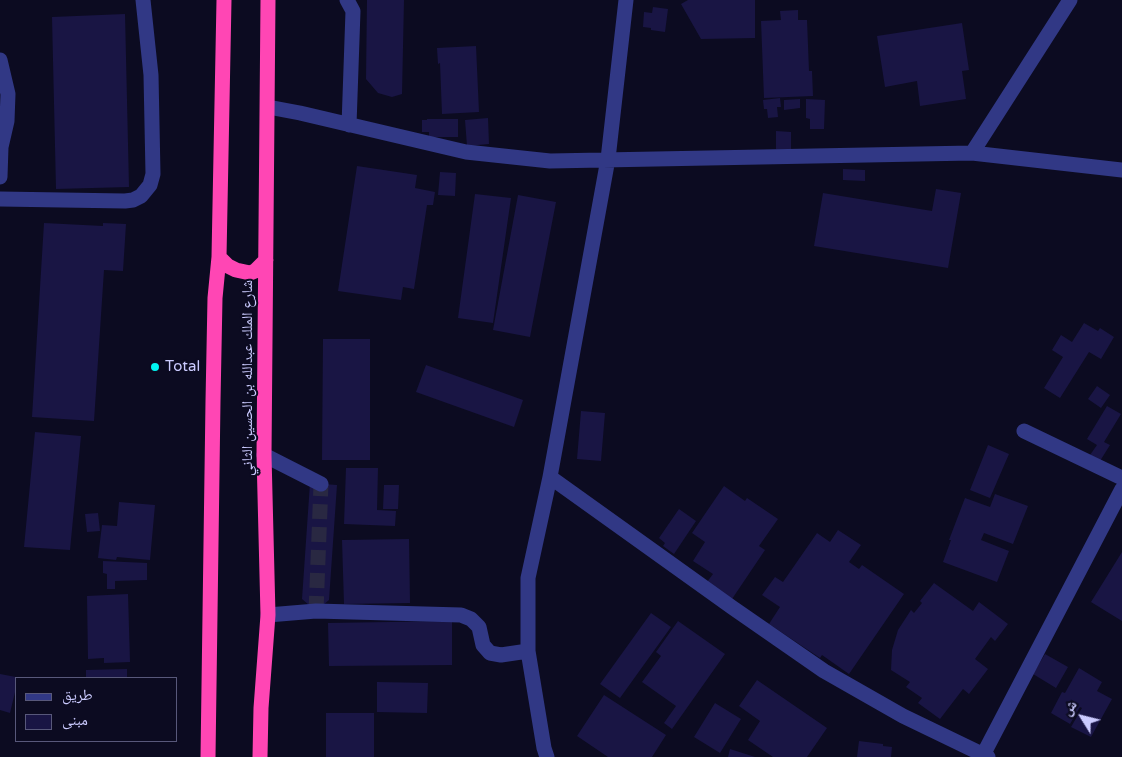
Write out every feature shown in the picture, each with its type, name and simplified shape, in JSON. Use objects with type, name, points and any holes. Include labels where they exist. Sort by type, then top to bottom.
[{"type":"highway","name":"شارع الملك عبدالله بن الحسين الثاني","points":[[208,757],[215,298],[219,257],[224,0]]},
{"type":"highway","name":"شارع الملك عبدالله بن الحسين الثاني","points":[[260,757],[261,708],[268,615],[264,455],[268,0]]},
{"type":"highway","points":[[219,257],[228,266],[250,274],[266,260]]},
{"type":"street","points":[[0,199],[125,201],[133,200],[140,196],[150,185],[153,174],[152,75],[142,0]]},
{"type":"street","points":[[348,0],[353,11],[349,125]]},
{"type":"street","points":[[547,757],[528,651],[528,578],[550,477],[608,159],[626,0]]},
{"type":"street","points":[[972,153],[1070,0]]},
{"type":"street","points":[[0,60],[8,94],[7,120],[1,145],[0,177]]},
{"type":"street","points":[[268,108],[300,113],[466,152],[550,161],[972,153],[1122,170]]},
{"type":"street","points":[[1024,431],[1122,478]]},
{"type":"street","points":[[264,455],[321,484]]},
{"type":"street","points":[[550,477],[824,671],[903,716],[986,756],[1122,490]]},
{"type":"street","points":[[268,615],[316,611],[461,615],[479,626],[483,645],[490,653],[501,655],[528,651]]},
{"type":"building","points":[[367,0],[404,0],[402,94],[392,97],[378,93],[366,79]]},
{"type":"building","points":[[688,0],[755,0],[755,38],[701,39],[681,4]]},
{"type":"building","points":[[653,7],[668,9],[665,32],[643,27],[644,12],[652,13]]},
{"type":"building","points":[[798,10],[798,20],[807,20],[809,71],[812,71],[813,96],[764,98],[761,21],[781,20],[780,11]]},
{"type":"building","points":[[125,14],[129,187],[56,189],[52,17]]},
{"type":"building","points":[[962,23],[969,70],[962,71],[966,99],[920,106],[917,81],[885,87],[877,36]]},
{"type":"building","points":[[476,46],[479,112],[442,114],[440,63],[438,64],[437,48]]},
{"type":"building","points":[[780,98],[781,107],[777,107],[778,117],[768,118],[763,100]]},
{"type":"building","points":[[800,99],[800,108],[784,110],[784,100]]},
{"type":"building","points":[[806,99],[825,100],[824,129],[810,129],[810,119],[806,118]]},
{"type":"building","points":[[488,118],[489,144],[467,146],[465,120]]},
{"type":"building","points":[[458,119],[458,137],[429,137],[429,132],[422,132],[422,120]]},
{"type":"building","points":[[776,131],[791,132],[791,149],[776,149]]},
{"type":"building","points":[[357,166],[417,175],[415,188],[435,192],[433,205],[427,205],[414,289],[403,287],[401,300],[338,291]]},
{"type":"building","points":[[843,169],[865,170],[865,181],[843,180]]},
{"type":"building","points":[[440,172],[456,173],[455,196],[438,195]]},
{"type":"building","points":[[936,189],[961,193],[948,268],[814,246],[823,193],[932,211]]},
{"type":"building","points":[[475,194],[511,198],[493,323],[458,318]]},
{"type":"building","points":[[518,195],[556,202],[530,337],[493,330]]},
{"type":"building","points":[[44,223],[103,226],[103,223],[126,224],[123,271],[104,270],[94,421],[32,417]]},
{"type":"building","points":[[1084,323],[1098,331],[1100,328],[1114,337],[1101,359],[1089,352],[1060,398],[1044,388],[1063,357],[1052,350],[1061,335],[1072,342]]},
{"type":"building","points":[[323,339],[370,339],[370,460],[322,460]]},
{"type":"building","points":[[426,365],[523,400],[514,427],[416,392]]},
{"type":"building","points":[[1097,386],[1110,395],[1101,408],[1088,399]]},
{"type":"building","points":[[1107,406],[1121,414],[1104,442],[1110,445],[1100,461],[1090,455],[1097,445],[1087,439]]},
{"type":"building","points":[[581,411],[605,413],[601,461],[577,459]]},
{"type":"building","points":[[35,432],[81,436],[70,550],[24,547]]},
{"type":"building","points":[[988,445],[1009,454],[990,498],[970,490]]},
{"type":"building","points":[[346,468],[378,468],[377,510],[396,511],[395,526],[344,524]]},
{"type":"building","points":[[310,483],[337,485],[329,600],[316,611],[302,599]]},
{"type":"building","points":[[384,485],[399,485],[398,509],[383,509]]},
{"type":"building","points":[[724,486],[745,501],[747,498],[778,519],[759,546],[765,550],[732,599],[707,582],[713,574],[693,561],[705,542],[692,533]]},
{"type":"building","points":[[995,494],[1028,506],[1013,544],[984,533],[981,540],[1009,551],[997,582],[943,562],[965,498],[990,507]]},
{"type":"building","points":[[119,502],[155,505],[150,560],[117,557],[116,560],[98,558],[102,525],[117,526]]},
{"type":"building","points":[[679,509],[696,521],[674,554],[663,546],[665,543],[659,538]]},
{"type":"building","points":[[98,513],[100,531],[87,532],[85,514]]},
{"type":"building","points":[[838,530],[861,545],[849,562],[859,569],[862,565],[904,594],[849,674],[822,655],[820,658],[769,624],[780,607],[762,595],[775,577],[783,582],[817,533],[830,542]]},
{"type":"building","points":[[409,539],[410,603],[344,604],[342,540]]},
{"type":"building","points":[[1122,552],[1122,621],[1091,602]]},
{"type":"building","points":[[103,561],[147,563],[147,580],[115,581],[115,589],[107,589],[107,574],[103,573]]},
{"type":"building","points":[[934,583],[973,611],[979,602],[1008,624],[995,641],[991,637],[975,659],[988,669],[969,694],[963,689],[940,719],[918,703],[922,698],[906,687],[910,682],[891,670],[892,650],[898,630],[911,610],[914,613],[922,603],[920,601]]},
{"type":"building","points":[[128,594],[130,662],[104,663],[104,658],[88,659],[87,596]]},
{"type":"building","points":[[651,613],[671,627],[620,698],[600,684]]},
{"type":"building","points":[[452,621],[452,665],[329,666],[328,623]]},
{"type":"building","points":[[678,621],[725,654],[672,729],[664,723],[676,706],[642,682],[661,656],[656,652]]},
{"type":"building","points":[[1045,654],[1068,667],[1056,688],[1033,674]]},
{"type":"building","points":[[1079,668],[1102,682],[1097,691],[1112,699],[1091,737],[1071,727],[1082,708],[1080,707],[1070,724],[1051,713],[1062,692],[1065,693]]},
{"type":"building","points":[[127,669],[127,677],[86,677],[86,670]]},
{"type":"building","points":[[0,674],[16,677],[15,692],[10,713],[0,710]]},
{"type":"building","points":[[757,680],[827,728],[807,757],[773,757],[748,740],[760,721],[739,706]]},
{"type":"building","points":[[377,682],[428,683],[427,713],[377,712]]},
{"type":"building","points":[[604,695],[666,735],[652,757],[608,757],[577,736]]},
{"type":"building","points":[[715,703],[741,719],[720,753],[694,737]]},
{"type":"building","points":[[326,713],[374,713],[374,757],[326,757]]},
{"type":"building","points":[[859,741],[892,747],[891,757],[857,757]]},
{"type":"building","points":[[730,749],[755,757],[728,757]]},
{"type":"tunnel","points":[[316,611],[321,484]]},
{"type":"place","name":"Total","points":[[155,367]]}]
